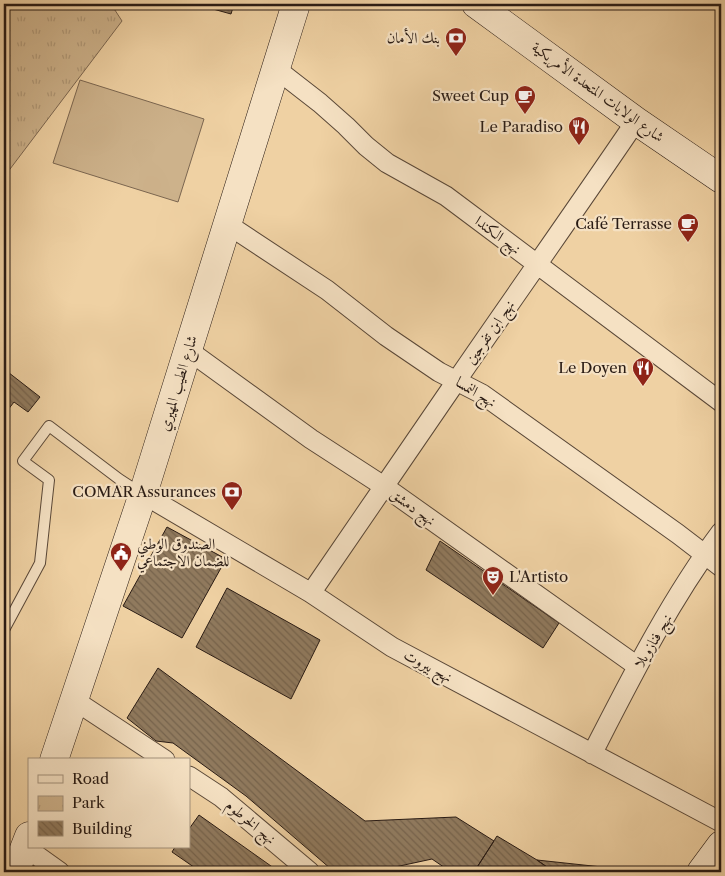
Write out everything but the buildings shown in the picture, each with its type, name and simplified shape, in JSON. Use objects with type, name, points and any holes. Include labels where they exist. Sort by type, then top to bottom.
[{"type":"main road","name":"شارع الطيب المهيري","points":[[55,758],[143,494],[296,4]]},
{"type":"main road","name":"شارع الولايات المتحدة الأمريكية","points":[[476,4],[636,121],[721,179]]},
{"type":"main road","points":[[15,872],[27,841]]},
{"type":"main road","points":[[701,872],[721,845]]},
{"type":"street","name":"نهج الكندا","points":[[275,68],[387,162],[446,196],[721,402]]},
{"type":"street","name":"نهج ابن تفرجين","points":[[311,593],[636,121]]},
{"type":"street","name":"نهج النمسا","points":[[227,224],[328,290],[394,341],[439,372],[482,394],[721,567]]},
{"type":"street","name":"نهج دمشق","points":[[188,350],[311,439],[385,488],[637,666]]},
{"type":"street","name":"نهج بيروت","points":[[143,494],[311,593],[392,647],[721,822]]},
{"type":"street","name":"نهج فنازويلا","points":[[592,754],[637,666],[704,555],[721,532]]},
{"type":"street","points":[[74,700],[162,758]]},
{"type":"street","name":"نهج الخرطوم","points":[[190,777],[221,797],[310,872]]},
{"type":"street","points":[[34,848],[60,872]]},
{"type":"lane","points":[[4,630],[40,563],[49,480],[23,460],[49,426],[119,480],[143,494]]},
{"type":"green space","points":[[4,4],[111,4],[122,21],[4,177]]},
{"type":"green space","points":[[80,80],[204,119],[178,202],[53,163]]},
{"type":"place","name":"بنك الأمان","points":[[456,57]]},
{"type":"place","name":"Sweet Cup","points":[[525,115]]},
{"type":"place","name":"Le Paradiso","points":[[579,146]]},
{"type":"place","name":"Café Terrasse","points":[[688,243]]},
{"type":"place","name":"Le Doyen","points":[[643,387]]},
{"type":"place","name":"COMAR Assurances","points":[[232,511]]},
{"type":"place","name":"الصندوق الوطني للضمان الاجتماعي","points":[[121,572]]},
{"type":"place","name":"L'Artisto","points":[[493,596]]}]
